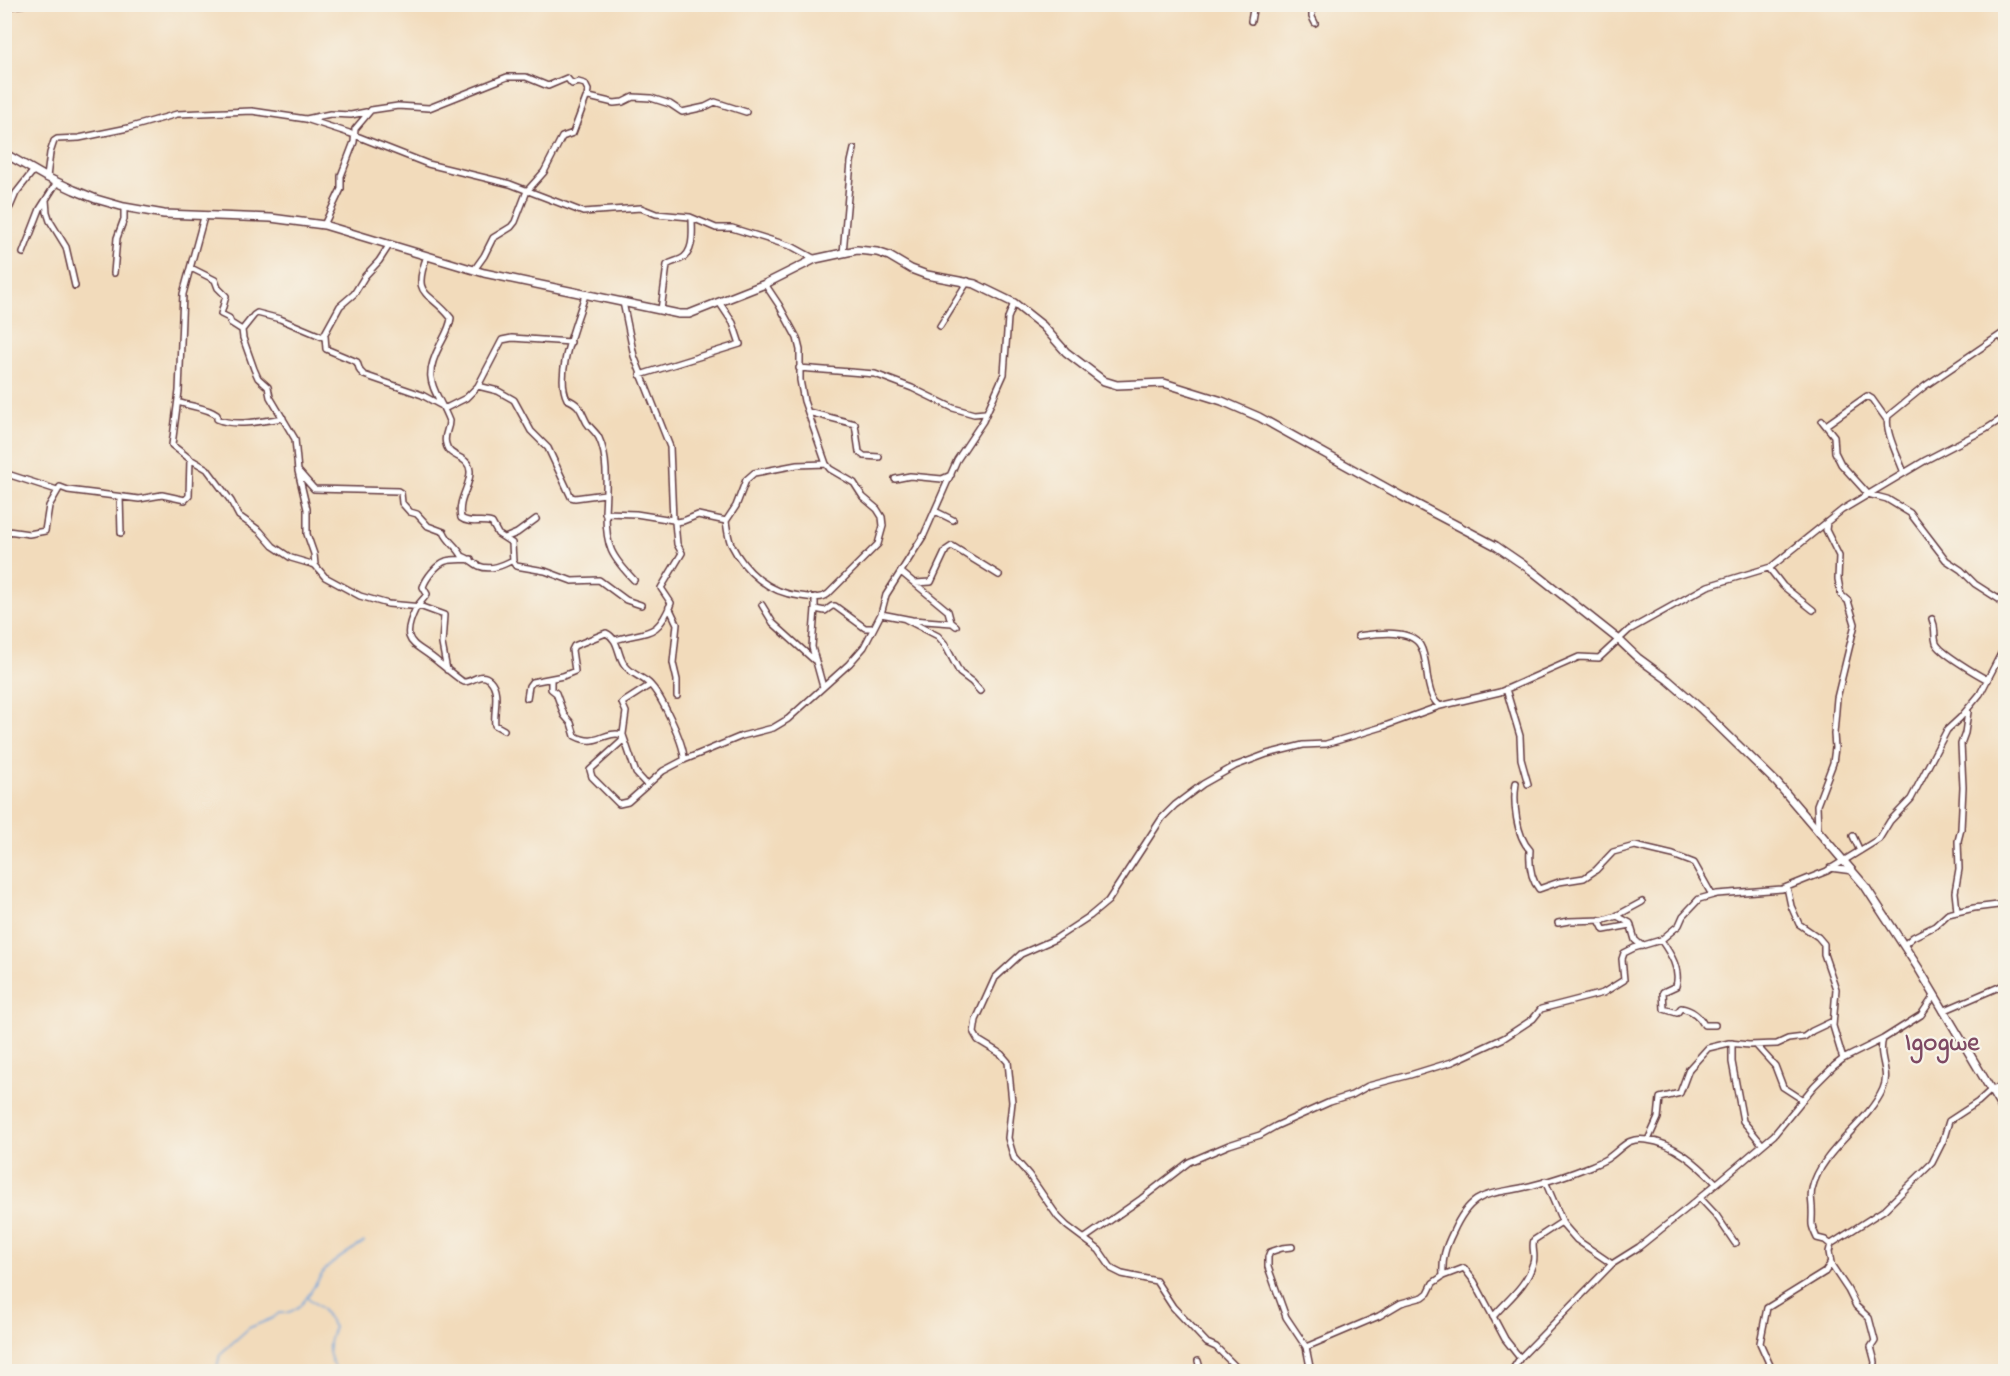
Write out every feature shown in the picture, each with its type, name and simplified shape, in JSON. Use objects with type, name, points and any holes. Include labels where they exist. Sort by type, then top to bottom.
[{"type":"main road","points":[[4,153],[57,182],[96,199],[124,207],[164,214],[271,218],[324,225],[474,270],[533,285],[679,314],[689,314],[765,284],[815,259],[857,250],[877,252],[927,275],[968,281],[1014,303],[1043,326],[1066,352],[1097,378],[1117,385],[1170,384],[1222,401],[1259,417],[1496,546],[1532,570],[1684,694],[1767,773],[1865,886],[1904,945],[2006,1115]]},
{"type":"street","points":[[4,7],[26,4]]},
{"type":"street","points":[[1251,21],[1254,4]]},
{"type":"street","points":[[1312,4],[1312,17],[1315,23]]},
{"type":"street","points":[[306,119],[330,114],[351,115],[391,106],[429,108],[507,77],[526,77],[548,86],[567,78],[572,84],[578,82],[585,84],[588,90],[587,98],[584,100],[573,133],[562,137],[544,172],[527,191],[511,227],[493,238],[474,270]]},
{"type":"street","points":[[587,98],[614,103],[633,97],[651,98],[670,104],[682,112],[705,107],[715,102],[746,112]]},
{"type":"street","points":[[47,177],[50,153],[57,139],[79,138],[128,128],[177,114],[252,111],[306,119],[428,164],[510,184],[585,212],[641,208],[656,214],[693,218],[716,228],[732,228],[793,247],[815,259]]},
{"type":"street","points":[[324,225],[341,189],[341,176],[355,129],[368,112]]},
{"type":"street","points":[[843,253],[854,149]]},
{"type":"street","points":[[10,207],[16,193],[34,170]]},
{"type":"street","points":[[23,253],[31,236],[34,222],[57,182]]},
{"type":"street","points":[[46,200],[50,221],[66,247],[75,286]]},
{"type":"street","points":[[114,273],[117,237],[124,219],[124,207]]},
{"type":"street","points":[[204,217],[183,294],[183,339],[178,402],[171,441],[175,448],[209,471],[239,516],[260,531],[273,546],[295,561],[315,564]]},
{"type":"street","points":[[662,310],[667,265],[683,258],[688,253],[693,218]]},
{"type":"street","points":[[390,244],[354,294],[340,306],[325,336],[326,349],[357,362],[364,375],[422,395],[450,408],[466,398],[478,386],[502,340],[512,338],[571,342]]},
{"type":"street","points":[[427,255],[421,271],[420,286],[423,292],[449,316],[451,322],[432,360],[429,374],[450,425],[445,434],[446,447],[449,452],[464,459],[470,468],[470,475],[462,496],[461,518],[467,522],[489,521],[492,523],[498,534],[512,543],[513,560],[516,566],[545,571],[572,581],[599,580],[626,600],[641,605]]},
{"type":"street","points":[[190,268],[215,280],[218,288],[226,296],[221,314],[242,330]]},
{"type":"street","points":[[940,326],[968,281]]},
{"type":"street","points":[[765,284],[797,338],[800,350],[799,368],[808,412],[826,464],[858,487],[863,497],[877,509],[884,526],[880,541],[824,597],[786,594],[762,584],[750,573],[731,544],[726,521],[736,506],[746,480],[754,473],[797,465],[826,464]]},
{"type":"street","points":[[585,295],[564,365],[564,394],[567,399],[578,405],[588,425],[599,439],[604,460],[609,548],[634,580]]},
{"type":"street","points":[[615,640],[653,631],[662,622],[670,601],[661,588],[682,553],[677,543],[674,521],[670,447],[640,375],[631,346],[623,302]]},
{"type":"street","points":[[640,375],[740,344],[733,323],[719,302]]},
{"type":"street","points":[[623,735],[619,744],[590,770],[592,777],[618,803],[622,804],[628,802],[663,771],[684,760],[742,736],[773,728],[795,715],[853,660],[868,640],[881,614],[885,597],[924,535],[957,460],[983,421],[1004,374],[1009,314],[1014,303]]},
{"type":"street","points":[[1009,314],[1023,310]]},
{"type":"street","points":[[325,336],[321,337],[280,319],[257,314],[242,330],[258,378],[268,387],[270,397],[295,439],[298,471],[306,506],[307,534],[315,564],[325,577],[360,596],[387,604],[417,606],[445,616],[442,644],[447,670]]},
{"type":"street","points":[[1887,420],[1888,416],[1925,386],[2003,333],[2006,344]]},
{"type":"street","points":[[799,368],[875,374],[912,388],[953,408],[974,414],[985,413]]},
{"type":"street","points":[[478,386],[498,391],[514,400],[531,431],[548,448],[571,497],[605,494]]},
{"type":"street","points":[[1904,473],[1890,437],[1887,420],[1872,399],[1867,396],[1824,423],[1834,436],[1835,452],[1841,464],[1868,494],[1887,499],[1910,513],[1946,560],[1961,570],[1975,584],[2000,600],[2006,611]]},
{"type":"street","points":[[178,402],[192,407],[210,409],[217,415],[217,419],[223,422],[244,423],[283,418]]},
{"type":"street","points":[[808,412],[855,424],[858,431],[859,452],[864,456],[879,457]]},
{"type":"street","points":[[1241,1371],[1216,1347],[1208,1343],[1173,1307],[1156,1281],[1116,1272],[1112,1269],[1099,1250],[1058,1217],[1029,1175],[1014,1158],[1008,1138],[1012,1091],[1008,1062],[1001,1054],[978,1040],[974,1033],[976,1020],[993,981],[1021,954],[1055,939],[1108,901],[1162,818],[1203,784],[1235,766],[1267,754],[1324,744],[1382,727],[1440,706],[1506,689],[1579,657],[1599,658],[1618,639],[1639,624],[1708,586],[1769,568],[1828,521],[1868,494],[2006,416]]},
{"type":"street","points":[[4,542],[8,531],[29,534],[45,531],[49,506],[60,487],[139,499],[162,495],[185,500],[189,496],[190,459]]},
{"type":"street","points":[[298,471],[315,489],[399,491],[402,503],[409,512],[418,515],[428,526],[444,532],[446,538],[456,545],[461,555],[480,566],[494,567],[513,560]]},
{"type":"street","points":[[4,473],[57,490]]},
{"type":"street","points":[[895,479],[913,476],[942,479],[952,473]]},
{"type":"street","points":[[120,496],[121,533]]},
{"type":"street","points":[[935,511],[953,520]]},
{"type":"street","points":[[606,514],[636,514],[674,521],[683,521],[698,515],[726,521]]},
{"type":"street","points":[[505,537],[517,533],[536,519]]},
{"type":"street","points":[[1818,833],[1817,805],[1832,768],[1835,752],[1837,698],[1855,624],[1848,601],[1841,594],[1838,579],[1839,560],[1826,530],[1828,521]]},
{"type":"street","points":[[915,583],[931,582],[946,550],[952,546],[999,575]]},
{"type":"street","points":[[471,559],[446,561],[436,568],[424,583],[427,597],[417,606],[408,630],[409,638],[416,647],[464,682],[476,677],[491,681],[496,695],[495,724],[504,730]]},
{"type":"street","points":[[1769,568],[1787,590],[1814,610]]},
{"type":"street","points":[[901,572],[948,611],[954,624],[905,619]]},
{"type":"street","points":[[814,597],[816,609],[812,647],[823,687]]},
{"type":"street","points":[[762,605],[772,623],[815,662]]},
{"type":"street","points":[[816,609],[824,612],[834,606],[865,628],[873,628]]},
{"type":"street","points":[[669,607],[677,624],[673,663],[677,680],[677,696]]},
{"type":"street","points":[[881,614],[905,619],[938,636],[957,669],[980,691]]},
{"type":"street","points":[[1932,619],[1939,648],[1988,680]]},
{"type":"street","points":[[527,698],[530,683],[563,676],[576,670],[572,650],[574,645],[602,633],[610,634],[626,666],[635,676],[647,681],[674,724],[683,749],[684,760]]},
{"type":"street","points":[[1358,636],[1398,634],[1416,639],[1422,650],[1431,695],[1440,706]]},
{"type":"street","points":[[1085,1238],[1189,1162],[1260,1135],[1368,1086],[1458,1059],[1504,1038],[1533,1019],[1544,1008],[1606,992],[1624,979],[1622,958],[1624,952],[1661,940],[1679,925],[1683,916],[1699,899],[1712,895],[1772,891],[1787,887],[1830,868],[1860,851],[1878,839],[1890,821],[1911,799],[1946,732],[1969,707],[1988,680],[2003,656],[2006,644]]},
{"type":"street","points":[[551,679],[551,689],[556,693],[564,715],[571,723],[577,737],[591,741],[613,734],[623,735]]},
{"type":"street","points":[[647,785],[636,773],[623,735],[622,726],[626,712],[622,703],[650,685]]},
{"type":"street","points":[[1506,689],[1520,736],[1521,759],[1528,784]]},
{"type":"street","points":[[1957,911],[1955,892],[1959,869],[1958,841],[1964,787],[1961,744],[1969,707]]},
{"type":"street","points":[[1516,783],[1518,827],[1523,842],[1530,850],[1529,861],[1532,877],[1539,889],[1561,881],[1584,878],[1596,870],[1613,852],[1635,846],[1673,855],[1694,863],[1712,895]]},
{"type":"street","points":[[1853,836],[1860,851]]},
{"type":"street","points":[[1830,868],[1853,871]]},
{"type":"street","points":[[1787,887],[1791,906],[1799,924],[1823,942],[1824,954],[1836,989],[1833,1021],[1843,1059]]},
{"type":"street","points":[[1558,923],[1599,920],[1616,916],[1642,902]]},
{"type":"street","points":[[1904,945],[1913,937],[1935,926],[1947,915],[1957,911],[2006,904]]},
{"type":"street","points":[[1616,916],[1627,921],[1635,940],[1642,946]]},
{"type":"street","points":[[1599,920],[1605,930],[1630,925]]},
{"type":"street","points":[[1661,940],[1672,956],[1678,979],[1676,986],[1663,992],[1664,1009],[1677,1013],[1681,1008],[1685,1009],[1696,1014],[1704,1025],[1715,1024]]},
{"type":"street","points":[[1943,1011],[2006,984]]},
{"type":"street","points":[[1511,1371],[1520,1358],[1612,1264],[1639,1247],[1700,1198],[1780,1129],[1826,1074],[1843,1059],[1883,1039],[1921,1015],[1934,996]]},
{"type":"street","points":[[1648,1140],[1658,1118],[1660,1097],[1680,1093],[1689,1069],[1706,1050],[1715,1045],[1732,1043],[1777,1044],[1788,1039],[1803,1037],[1833,1021]]},
{"type":"street","points":[[1831,1245],[1817,1238],[1811,1227],[1811,1190],[1830,1155],[1875,1106],[1886,1078],[1881,1050],[1883,1039]]},
{"type":"street","points":[[1732,1043],[1732,1062],[1743,1121],[1762,1144]]},
{"type":"street","points":[[1756,1045],[1775,1066],[1784,1087],[1803,1100]]},
{"type":"street","points":[[1773,1371],[1760,1343],[1766,1311],[1770,1305],[1825,1272],[1830,1263],[1831,1245],[1838,1238],[1884,1210],[1932,1163],[1943,1141],[1949,1121],[1978,1102],[1991,1090],[2006,1085]]},
{"type":"street","points":[[1443,1276],[1444,1250],[1460,1216],[1470,1204],[1485,1194],[1545,1181],[1590,1166],[1607,1158],[1628,1142],[1648,1140],[1660,1143],[1688,1157],[1716,1183]]},
{"type":"street","points":[[1545,1181],[1563,1224],[1576,1240],[1612,1264]]},
{"type":"street","points":[[1700,1198],[1716,1215],[1735,1244]]},
{"type":"street","points":[[1493,1317],[1518,1290],[1531,1270],[1534,1240],[1557,1224],[1563,1224]]},
{"type":"street","points":[[1292,1247],[1270,1252],[1268,1267],[1286,1317],[1306,1347],[1311,1371]]},
{"type":"street","points":[[1830,1263],[1844,1282],[1856,1306],[1870,1320],[1875,1341],[1871,1347],[1875,1362],[1874,1371]]},
{"type":"street","points":[[1306,1347],[1379,1316],[1401,1303],[1423,1297],[1428,1293],[1431,1284],[1443,1276],[1464,1268],[1474,1281],[1505,1339],[1520,1358]]},
{"type":"street","points":[[1198,1361],[1201,1371]]},
{"type":"waterway","points":[[213,1372],[217,1368],[220,1354],[249,1328],[279,1313],[296,1309],[328,1267],[364,1242]]},
{"type":"waterway","points":[[307,1297],[322,1309],[334,1327],[329,1350],[338,1372]]},
{"type":"district","name":"Igogwe","points":[[1942,1043]]}]
